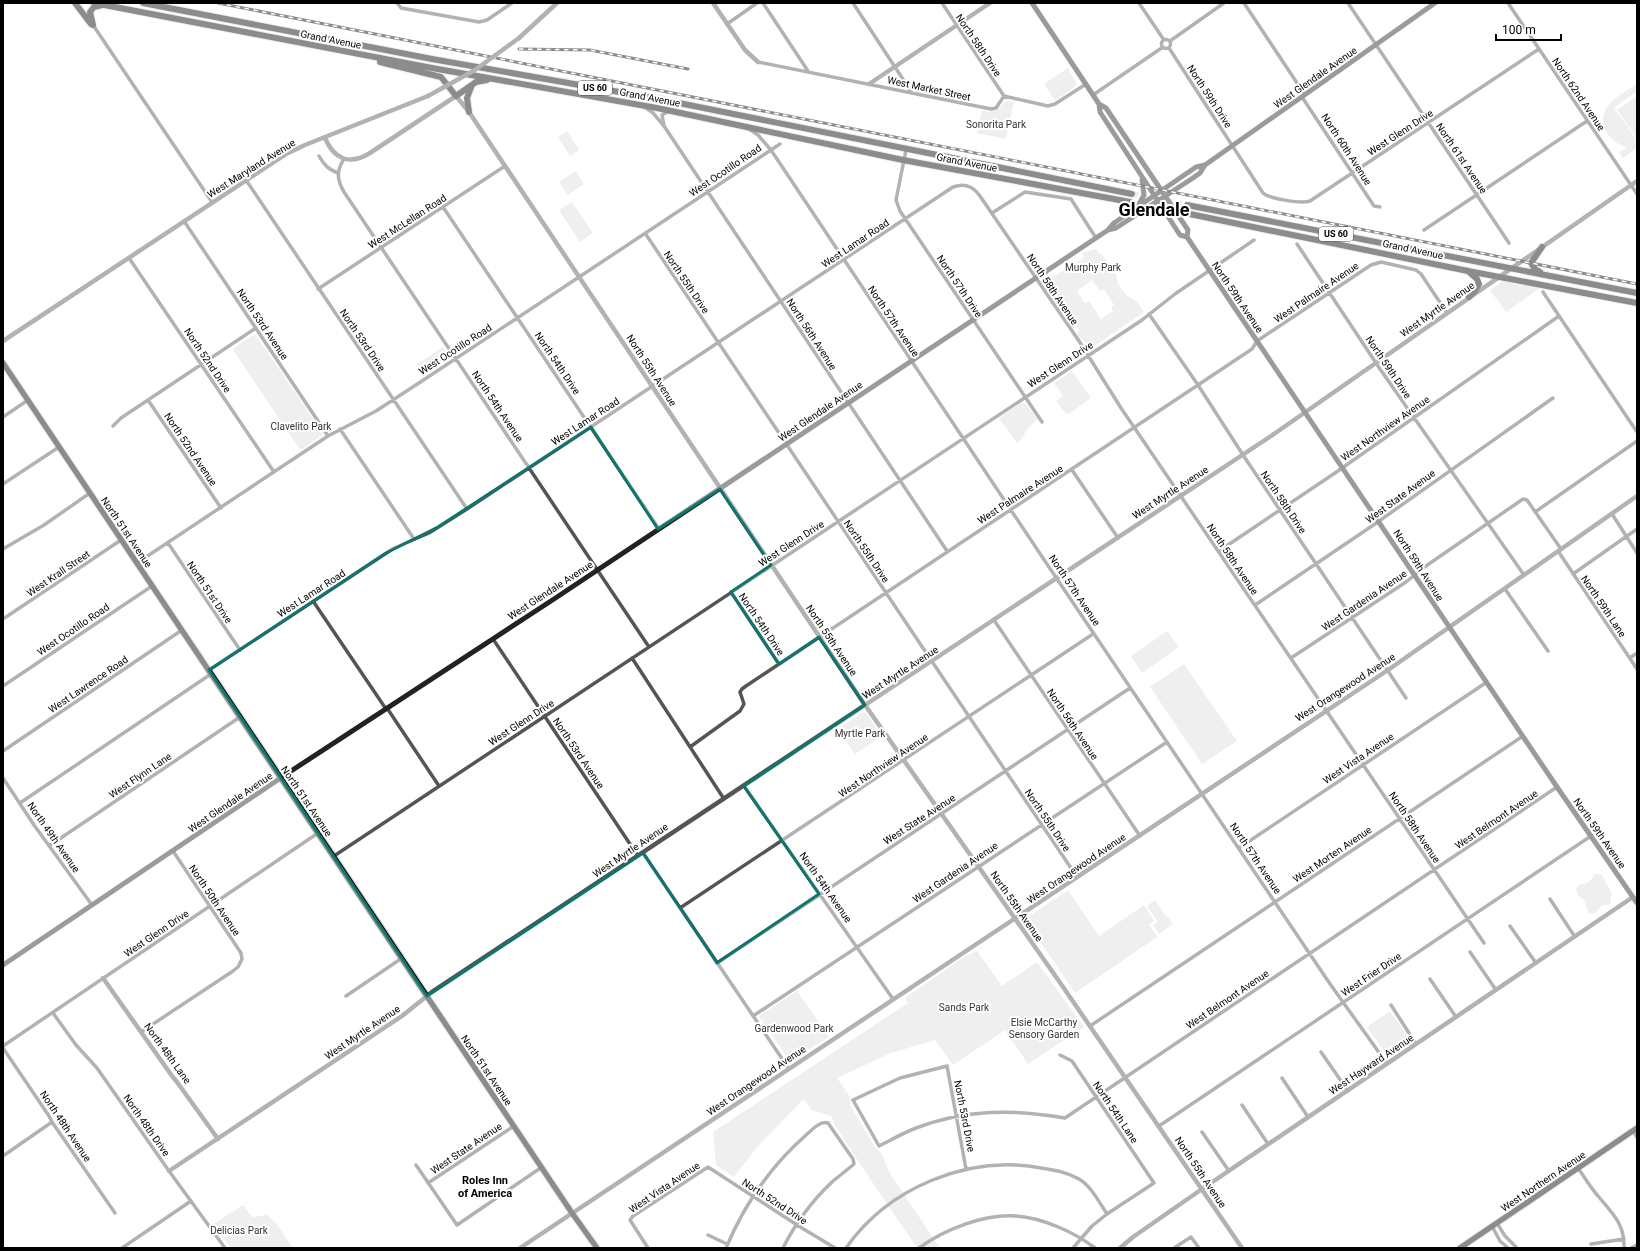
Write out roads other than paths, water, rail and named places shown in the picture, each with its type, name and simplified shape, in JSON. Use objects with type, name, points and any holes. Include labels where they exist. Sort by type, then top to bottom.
[{"type":"highway","points":[[75,3],[81,6],[88,21],[93,25]]},
{"type":"highway","name":"Grand Avenue","points":[[94,3],[496,80],[672,111],[904,160],[1130,202]]},
{"type":"highway","name":"Grand Avenue","points":[[143,3],[432,59],[659,99],[906,150],[1132,194]]},
{"type":"highway","points":[[93,25],[90,12],[94,7],[104,5]]},
{"type":"highway","points":[[240,31],[247,28],[267,31],[272,28]]},
{"type":"highway","points":[[355,53],[392,65],[441,77],[456,96],[472,85],[482,81],[496,80]]},
{"type":"highway","points":[[469,112],[467,98],[472,85]]},
{"type":"highway","name":"Grand Avenue","points":[[1187,205],[1637,293]]},
{"type":"highway","name":"Grand Avenue","points":[[1185,213],[1468,271],[1637,303]]},
{"type":"highway","points":[[1542,247],[1531,263],[1537,270],[1551,275]]},
{"type":"highway","points":[[1468,271],[1477,279],[1479,284],[1470,297]]},
{"type":"main road","name":"North 59th Avenue","points":[[1032,3],[1099,104],[1100,112],[1180,235],[1187,237],[1557,787],[1637,903]]},
{"type":"main road","name":"West Glendale Avenue","points":[[3,965],[386,708],[720,489],[1108,230],[1114,223],[1196,167],[1205,165],[1435,3]]},
{"type":"main road","name":"North 59th Avenue","points":[[1099,104],[1106,108],[1162,190],[1188,230],[1187,237]]},
{"type":"main road","name":"West Glendale Avenue","points":[[1108,230],[1116,228],[1200,173],[1205,165]]},
{"type":"main road","points":[[1136,166],[1142,180],[1144,191],[1142,200],[1137,207]]},
{"type":"main road","name":"North 51st Avenue","points":[[3,363],[572,1213],[597,1248]]},
{"type":"main road","name":"West Northern Avenue","points":[[1460,1248],[1635,1130]]},
{"type":"street","points":[[397,3],[401,8],[479,22],[487,20],[512,3]]},
{"type":"street","name":"West Maryland Avenue","points":[[3,341],[286,154],[438,92],[475,70],[519,38],[557,3]]},
{"type":"street","points":[[714,3],[748,54],[758,62]]},
{"type":"street","points":[[727,24],[757,3]]},
{"type":"street","points":[[763,3],[808,71]]},
{"type":"street","points":[[853,3],[912,93]]},
{"type":"street","name":"North 58th Drive","points":[[942,3],[1004,96]]},
{"type":"street","points":[[869,84],[990,3]]},
{"type":"street","points":[[1139,3],[1164,40],[1170,41],[1224,3]]},
{"type":"street","name":"North 60th Avenue","points":[[1244,3],[1374,206],[1380,207]]},
{"type":"street","name":"North 61st Avenue","points":[[1348,3],[1509,243]]},
{"type":"street","name":"North 62nd Avenue","points":[[1508,3],[1637,194]]},
{"type":"street","points":[[93,25],[212,202]]},
{"type":"street","points":[[1163,47],[1162,44],[1164,40]]},
{"type":"street","points":[[1093,95],[1163,47],[1166,49],[1169,48],[1171,45],[1170,41]]},
{"type":"street","name":"North 59th Drive","points":[[1169,48],[1263,193]]},
{"type":"street","name":"West Glenn Drive","points":[[1263,193],[1269,197],[1306,203],[1539,49]]},
{"type":"street","name":"West Market Street","points":[[758,62],[991,109],[996,108],[1004,96]]},
{"type":"street","points":[[1004,96],[1048,106],[1058,103],[1086,84]]},
{"type":"street","points":[[325,138],[334,152],[344,159],[353,160],[364,157],[456,96]]},
{"type":"street","name":"North 55th Avenue","points":[[456,96],[469,112],[580,277],[865,705],[979,866],[1242,1248]]},
{"type":"street","name":"North 56th Avenue","points":[[643,106],[653,113],[664,126],[947,551]]},
{"type":"street","points":[[664,126],[662,115],[665,112],[672,111]]},
{"type":"street","points":[[1424,230],[1587,121]]},
{"type":"street","name":"North 57th Avenue","points":[[747,127],[758,135],[770,150],[910,362],[1166,742],[1387,1064]]},
{"type":"street","name":"West Ocotillo Road","points":[[137,563],[328,436],[394,400],[780,144]]},
{"type":"street","name":"North 57th Drive","points":[[906,150],[896,200],[899,208],[1042,422]]},
{"type":"street","points":[[319,156],[330,170],[338,173],[344,159]]},
{"type":"street","name":"West McLellan Road","points":[[318,289],[505,166]]},
{"type":"street","name":"North 54th Avenue","points":[[338,173],[338,179],[344,192],[649,647]]},
{"type":"street","name":"North 53rd Drive","points":[[246,180],[467,509]]},
{"type":"street","name":"West Myrtle Avenue","points":[[169,1171],[402,1016],[427,996],[724,798],[1243,455],[1637,181]]},
{"type":"street","name":"West Lamar Road","points":[[20,803],[240,650],[394,548],[429,533],[467,509],[953,187],[968,185]]},
{"type":"street","name":"North 58th Avenue","points":[[968,185],[978,193],[992,213],[1134,427],[1484,944]]},
{"type":"street","points":[[992,213],[1025,192],[1071,199],[1096,238]]},
{"type":"street","name":"North 54th Drive","points":[[443,207],[659,529]]},
{"type":"street","name":"North 53rd Avenue","points":[[184,221],[328,436]]},
{"type":"street","name":"North 55th Drive","points":[[645,233],[886,592],[931,662],[1077,877]]},
{"type":"street","name":"West Glenn Drive","points":[[334,856],[1087,356],[1254,240]]},
{"type":"street","name":"North 59th Drive","points":[[1297,244],[1376,363],[1524,575]]},
{"type":"street","name":"North 52nd Drive","points":[[129,258],[274,472]]},
{"type":"street","name":"West Palmaire Avenue","points":[[690,747],[743,707],[744,704],[740,692],[742,689],[1252,349],[1257,341],[1375,263],[1381,262],[1416,270],[1421,274],[1447,313]]},
{"type":"street","points":[[1543,292],[1637,432]]},
{"type":"street","name":"North 58th Drive","points":[[1149,314],[1198,385],[1243,455],[1406,698]]},
{"type":"street","name":"West Northview Avenue","points":[[1219,551],[1343,468],[1559,316]]},
{"type":"street","points":[[113,426],[121,418],[256,328]]},
{"type":"street","name":"West State Avenue","points":[[1255,605],[1379,521],[1553,398]]},
{"type":"street","points":[[3,417],[28,400]]},
{"type":"street","name":"North 52nd Avenue","points":[[148,400],[221,508]]},
{"type":"street","points":[[340,429],[414,539]]},
{"type":"street","points":[[1535,512],[1637,441]]},
{"type":"street","points":[[3,484],[59,447]]},
{"type":"street","points":[[1072,470],[1118,538]]},
{"type":"street","points":[[3,549],[44,525],[90,493]]},
{"type":"street","name":"West Orangewood Avenue","points":[[520,1248],[1388,670],[1637,496]]},
{"type":"street","name":"North 59th Lane","points":[[1523,499],[1527,500],[1573,574],[1637,669]]},
{"type":"street","name":"West Gardenia Avenue","points":[[1291,658],[1406,582],[1487,523],[1523,499]]},
{"type":"street","points":[[1612,514],[1637,553]]},
{"type":"street","points":[[1573,574],[1637,529]]},
{"type":"street","name":"West Krall Street","points":[[3,619],[121,540]]},
{"type":"street","name":"North 51st Drive","points":[[168,543],[240,650]]},
{"type":"street","name":"West Ocotillo Road","points":[[3,686],[152,586]]},
{"type":"street","points":[[1504,589],[1548,651]]},
{"type":"street","name":"North 54th Drive","points":[[731,592],[779,664]]},
{"type":"street","points":[[313,601],[439,786]]},
{"type":"street","name":"North 56th Avenue","points":[[994,620],[1140,836]]},
{"type":"street","name":"West Lawrence Road","points":[[3,751],[182,630]]},
{"type":"street","name":"West Northview Avenue","points":[[680,908],[1094,634]]},
{"type":"street","name":"North 53rd Avenue","points":[[493,639],[640,855],[680,908],[789,1069]]},
{"type":"street","points":[[1630,658],[1637,653]]},
{"type":"street","points":[[632,658],[724,798]]},
{"type":"street","name":"West Vista Avenue","points":[[1239,848],[1487,682]]},
{"type":"street","name":"West State Avenue","points":[[717,963],[1130,688]]},
{"type":"street","name":"West Flynn Lane","points":[[49,846],[240,717]]},
{"type":"street","name":"West Morten Avenue","points":[[1090,1026],[1523,736]]},
{"type":"street","name":"West Gardenia Avenue","points":[[753,1016],[1166,742]]},
{"type":"street","name":"North 49th Avenue","points":[[3,778],[92,906]]},
{"type":"street","name":"North 54th Avenue","points":[[744,786],[893,999]]},
{"type":"street","name":"West Belmont Avenue","points":[[879,1146],[916,1128],[957,1116],[991,1111],[1039,1113],[1064,1118],[1557,787]]},
{"type":"street","name":"West Glenn Drive","points":[[3,1047],[318,834]]},
{"type":"street","name":"West Frier Drive","points":[[1159,1126],[1592,836]]},
{"type":"street","name":"North 50th Avenue","points":[[141,1032],[234,970],[238,967],[242,959],[241,953],[173,851]]},
{"type":"street","name":"West Hayward Avenue","points":[[1120,1248],[1133,1237],[1202,1189],[1633,897]]},
{"type":"street","points":[[1550,899],[1575,937]]},
{"type":"street","points":[[1510,926],[1536,963]]},
{"type":"street","points":[[1470,952],[1496,990]]},
{"type":"street","points":[[346,996],[402,958]]},
{"type":"street","name":"North 48th Lane","points":[[103,978],[218,1139]]},
{"type":"street","points":[[1430,979],[1456,1017]]},
{"type":"street","points":[[1391,1005],[1416,1044]]},
{"type":"street","name":"North 48th Drive","points":[[53,1013],[76,1045],[92,1061],[225,1248]]},
{"type":"street","name":"North 48th Avenue","points":[[3,1047],[52,1122],[115,1213]]},
{"type":"street","points":[[1321,1052],[1348,1091]]},
{"type":"street","name":"North 54th Lane","points":[[1060,1055],[1072,1061],[1154,1183],[1107,1214]]},
{"type":"street","name":"North 53rd Drive","points":[[879,1146],[853,1100],[900,1078],[947,1066],[966,1169]]},
{"type":"street","points":[[1282,1078],[1308,1118]]},
{"type":"street","points":[[1242,1105],[1268,1144]]},
{"type":"street","points":[[3,1156],[52,1122]]},
{"type":"street","points":[[708,1235],[726,1246],[753,1196],[764,1180],[785,1156],[810,1132],[825,1122],[828,1123],[853,1160],[854,1164],[823,1192],[797,1225],[783,1248]]},
{"type":"street","name":"West State Avenue","points":[[428,1183],[514,1126]]},
{"type":"street","points":[[1635,1130],[1637,1137]]},
{"type":"street","points":[[1202,1132],[1229,1171]]},
{"type":"street","points":[[846,1248],[853,1238],[869,1222],[905,1193],[931,1180],[966,1169],[1010,1164],[1033,1166],[1067,1174],[1080,1179],[1090,1188],[1107,1214],[1092,1226],[1073,1248]]},
{"type":"street","points":[[416,1165],[457,1225],[542,1168]]},
{"type":"street","name":"North 52nd Drive","points":[[708,1167],[835,1248]]},
{"type":"street","name":"West Vista Avenue","points":[[648,1248],[630,1220],[633,1216],[708,1167]]},
{"type":"street","points":[[1578,1168],[1612,1212],[1622,1230],[1624,1248]]},
{"type":"street","points":[[122,1248],[191,1201]]},
{"type":"street","points":[[919,1248],[948,1230],[965,1224],[985,1219],[1016,1216],[1053,1224],[1082,1238],[1095,1248]]},
{"type":"street","points":[[1495,1224],[1500,1241],[1508,1248]]},
{"type":"street","points":[[1495,1224],[1517,1248]]},
{"type":"street","points":[[1174,1248],[1191,1237],[1199,1248]]},
{"type":"street","points":[[1591,1244],[1624,1239]]},
{"type":"street","points":[[1631,1248],[1637,1245]]},
{"type":"tunnel","points":[[1132,194],[1187,205]]},
{"type":"tunnel","points":[[1130,202],[1185,213]]},
{"type":"railway","points":[[218,3],[1637,284]]},
{"type":"railway","points":[[519,49],[590,50],[688,69]]},
{"type":"district","name":"Glendale","points":[[1154,210]]},
{"type":"district","name":"Roles Inn of America","points":[[485,1186]]},
{"type":"park label","name":"Sonorita Park","points":[[996,124]]},
{"type":"park label","name":"Murphy Park","points":[[1093,267]]},
{"type":"park label","name":"Clavelito Park","points":[[301,426]]},
{"type":"park label","name":"Myrtle Park","points":[[860,733]]},
{"type":"park label","name":"Sands Park","points":[[964,1007]]},
{"type":"park label","name":"Gardenwood Park","points":[[794,1028]]},
{"type":"park label","name":"Elsie McCarthy Sensory Garden","points":[[1044,1028]]},
{"type":"park label","name":"Delicias Park","points":[[239,1230]]}]
